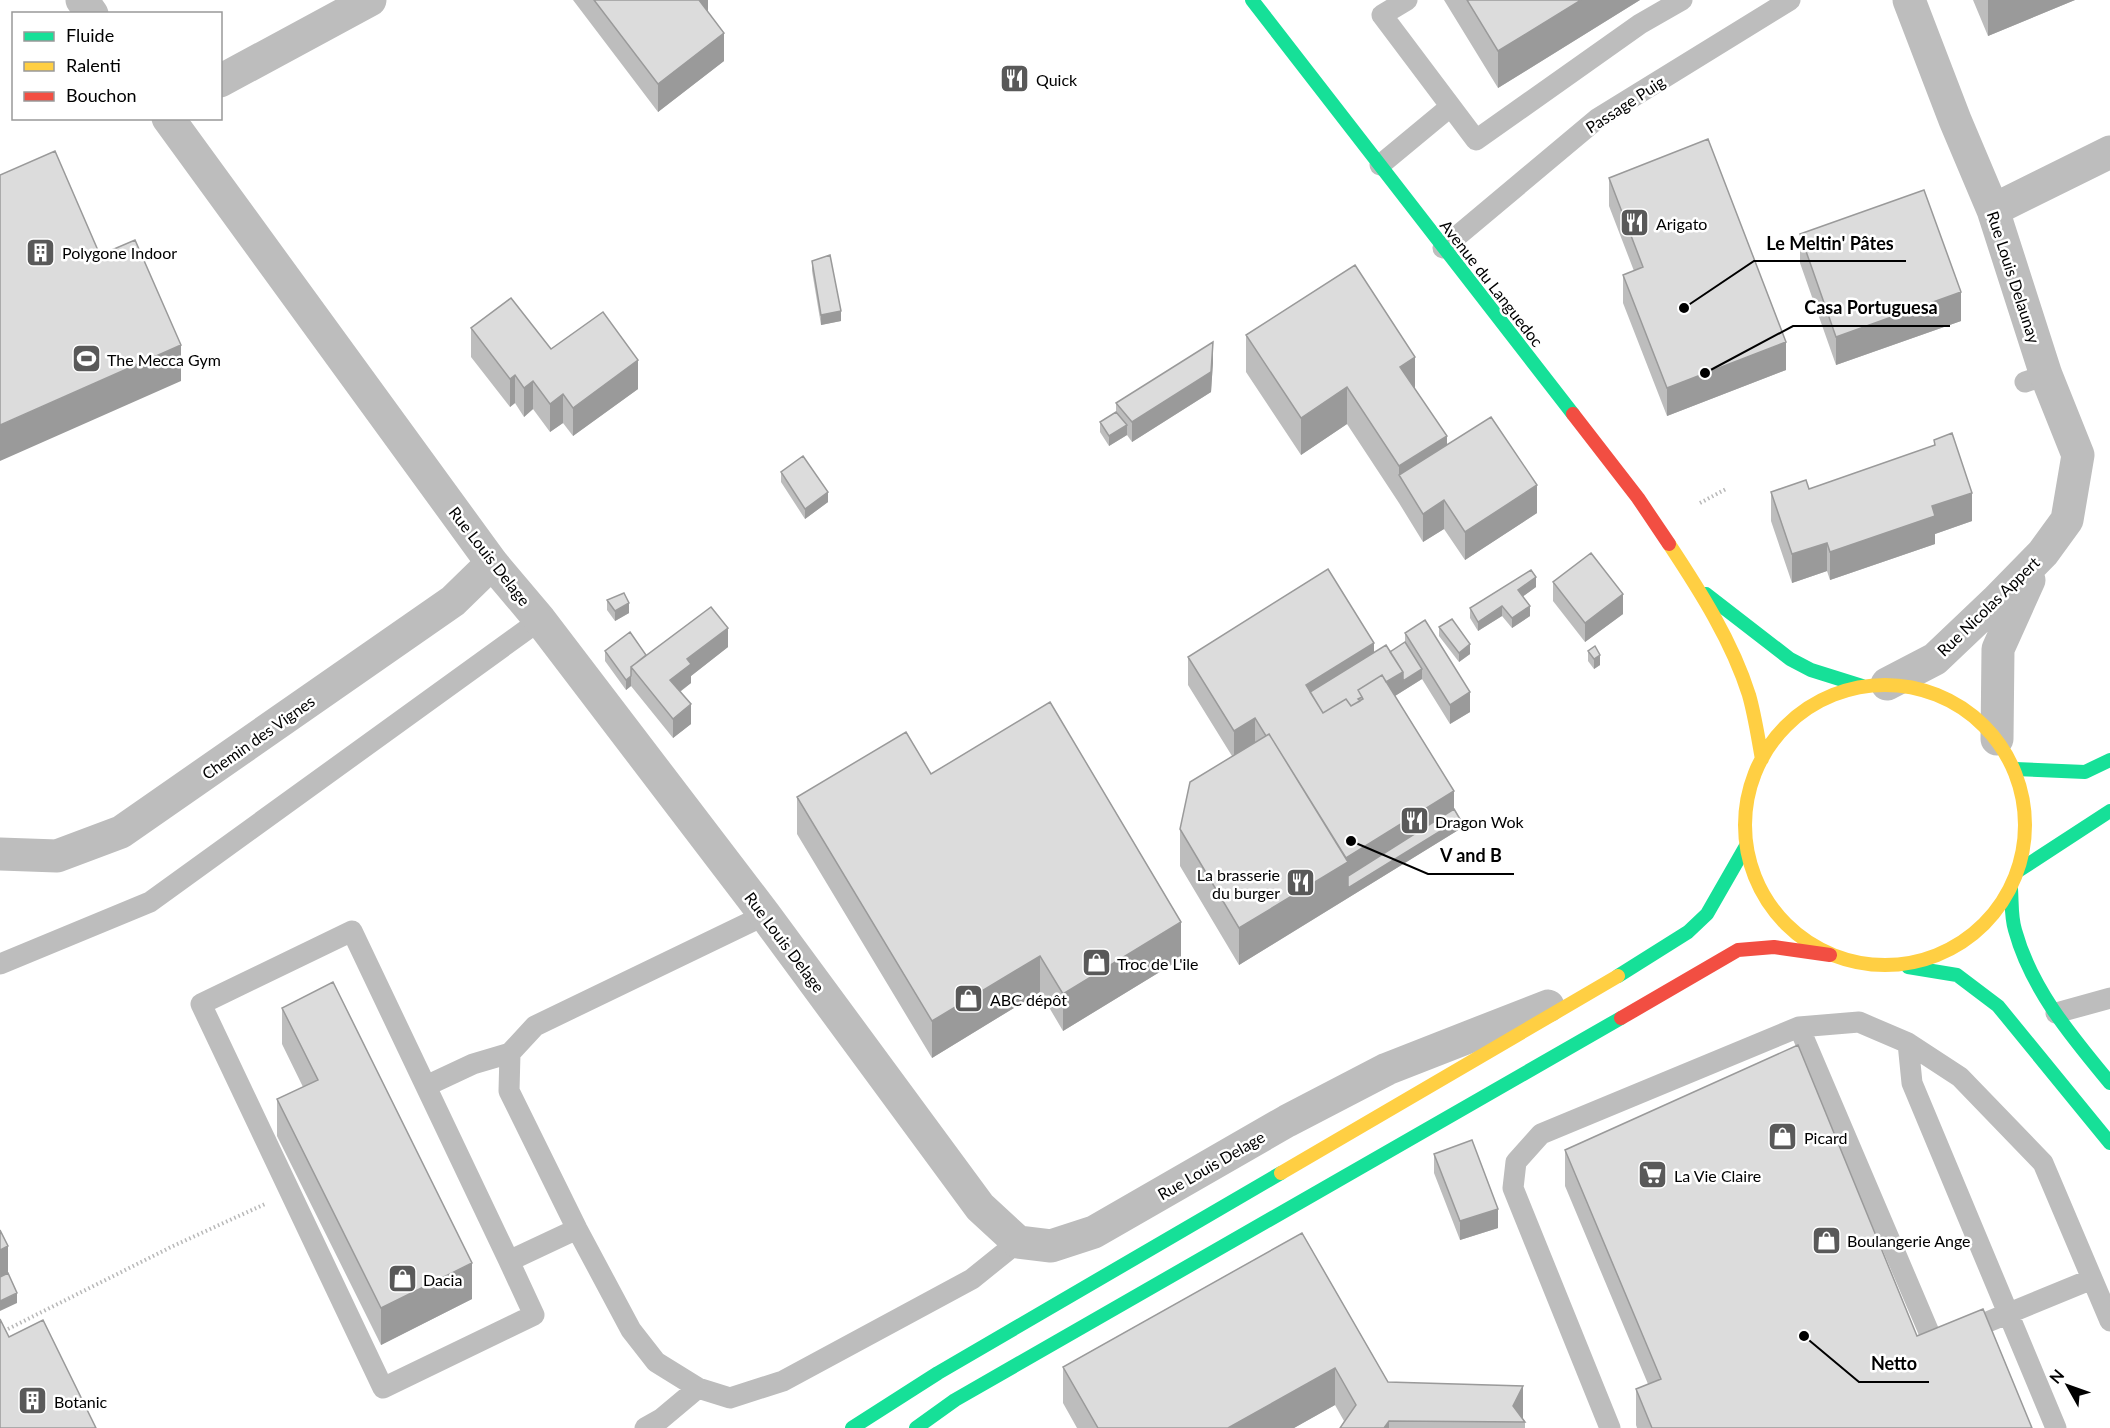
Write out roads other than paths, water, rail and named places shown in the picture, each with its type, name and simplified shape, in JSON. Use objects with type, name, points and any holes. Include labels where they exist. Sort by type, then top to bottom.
[{"type":"main road","name":"Avenue du Languedoc","points":[[1252,0],[1638,498],[1701,590],[1749,696],[1762,759]]},
{"type":"main road","name":"Avenue du Languedoc","points":[[1701,590],[1790,659],[1812,670],[1875,685],[1929,691],[1967,710],[1997,739],[2015,769],[2025,803],[2025,837],[2018,871],[2011,889]]},
{"type":"main road","points":[[1830,955],[1790,929],[1761,891],[1746,846],[1744,816],[1750,786],[1762,759],[1787,724],[1822,700],[1875,685]]},
{"type":"main road","points":[[2015,769],[2085,772],[2110,760]]},
{"type":"main road","points":[[2018,871],[2110,811]]},
{"type":"main road","points":[[852,1428],[938,1373],[1605,984],[1688,932],[1707,914],[1746,846]]},
{"type":"main road","points":[[1897,966],[1932,958],[1964,942],[1991,918],[2011,889]]},
{"type":"main road","points":[[2011,889],[2014,929],[2033,978],[2056,1013],[2110,1083]]},
{"type":"main road","points":[[916,1428],[955,1400],[1738,950],[1774,947],[1830,955],[1863,965],[1897,966],[1957,975],[1998,1006],[2110,1143]]},
{"type":"street","points":[[222,80],[370,0]]},
{"type":"street","name":"Rue Louis Delaunay","points":[[1910,0],[1955,120],[1993,210],[2035,378],[2078,455],[2067,520],[2043,553]]},
{"type":"street","name":"Rue Louis Delage","points":[[169,120],[492,563],[540,620],[765,915],[980,1207],[1018,1242],[1052,1246],[1094,1232],[1287,1120],[1387,1069],[1605,984]]},
{"type":"street","points":[[1993,210],[2110,152]]},
{"type":"street","name":"Rue Nicolas Appert","points":[[1875,685],[1935,659],[2043,553]]},
{"type":"street","name":"Rue Nicolas Appert","points":[[1997,739],[1998,649],[2009,621],[2043,553]]},
{"type":"street","name":"Chemin des Vignes","points":[[0,854],[57,856],[121,832],[453,601],[492,563]]},
{"type":"lane","points":[[1407,0],[1382,15],[1476,140],[1640,24],[1682,0]]},
{"type":"lane","name":"Passage Puig","points":[[1443,248],[1597,119],[1790,0]]},
{"type":"lane","points":[[1380,165],[1450,107]]},
{"type":"lane","points":[[0,964],[150,902],[540,620]]},
{"type":"lane","points":[[426,1086],[473,1064],[510,1053],[535,1026],[765,915]]},
{"type":"lane","points":[[352,931],[426,1086],[534,1315],[383,1388],[201,1004],[352,931]]},
{"type":"lane","points":[[2056,1013],[2110,998]]},
{"type":"lane","points":[[1610,1428],[1513,1188],[1516,1162],[1541,1134],[1799,1027],[1859,1022],[1908,1043],[1960,1077],[2043,1163],[2110,1321]]},
{"type":"lane","points":[[1799,1027],[1934,1344],[2007,1312],[2092,1279]]},
{"type":"lane","points":[[1908,1043],[1912,1083],[2056,1428]]},
{"type":"lane","points":[[510,1053],[509,1090],[577,1229],[631,1330],[656,1362],[698,1388],[730,1398],[783,1382],[972,1279],[1018,1242]]},
{"type":"lane","points":[[509,1261],[577,1229]]},
{"type":"lane","points":[[645,1428],[661,1419],[698,1388]]},
{"type":"place","name":"Quick","points":[[1015,79]]},
{"type":"place","name":"Arigato","points":[[1635,223]]},
{"type":"place","name":"Polygone Indoor","points":[[41,252]]},
{"type":"place","name":"Le Meltin' Pâtes","points":[[1684,308]]},
{"type":"place","name":"The Mecca Gym","points":[[86,359]]},
{"type":"place","name":"Casa Portuguesa","points":[[1705,373]]},
{"type":"place","name":"Dragon Wok","points":[[1414,821]]},
{"type":"place","name":"V and B","points":[[1351,841]]},
{"type":"place","name":"La brasserie du burger","points":[[1301,883]]},
{"type":"place","name":"Troc de L'ile","points":[[1096,963]]},
{"type":"place","name":"ABC dépôt","points":[[969,999]]},
{"type":"place","name":"Picard","points":[[1783,1137]]},
{"type":"place","name":"La Vie Claire","points":[[1653,1175]]},
{"type":"place","name":"Boulangerie Ange","points":[[1826,1240]]},
{"type":"place","name":"Dacia","points":[[402,1279]]},
{"type":"place","name":"Netto","points":[[1804,1336]]},
{"type":"place","name":"Botanic","points":[[33,1401]]}]
